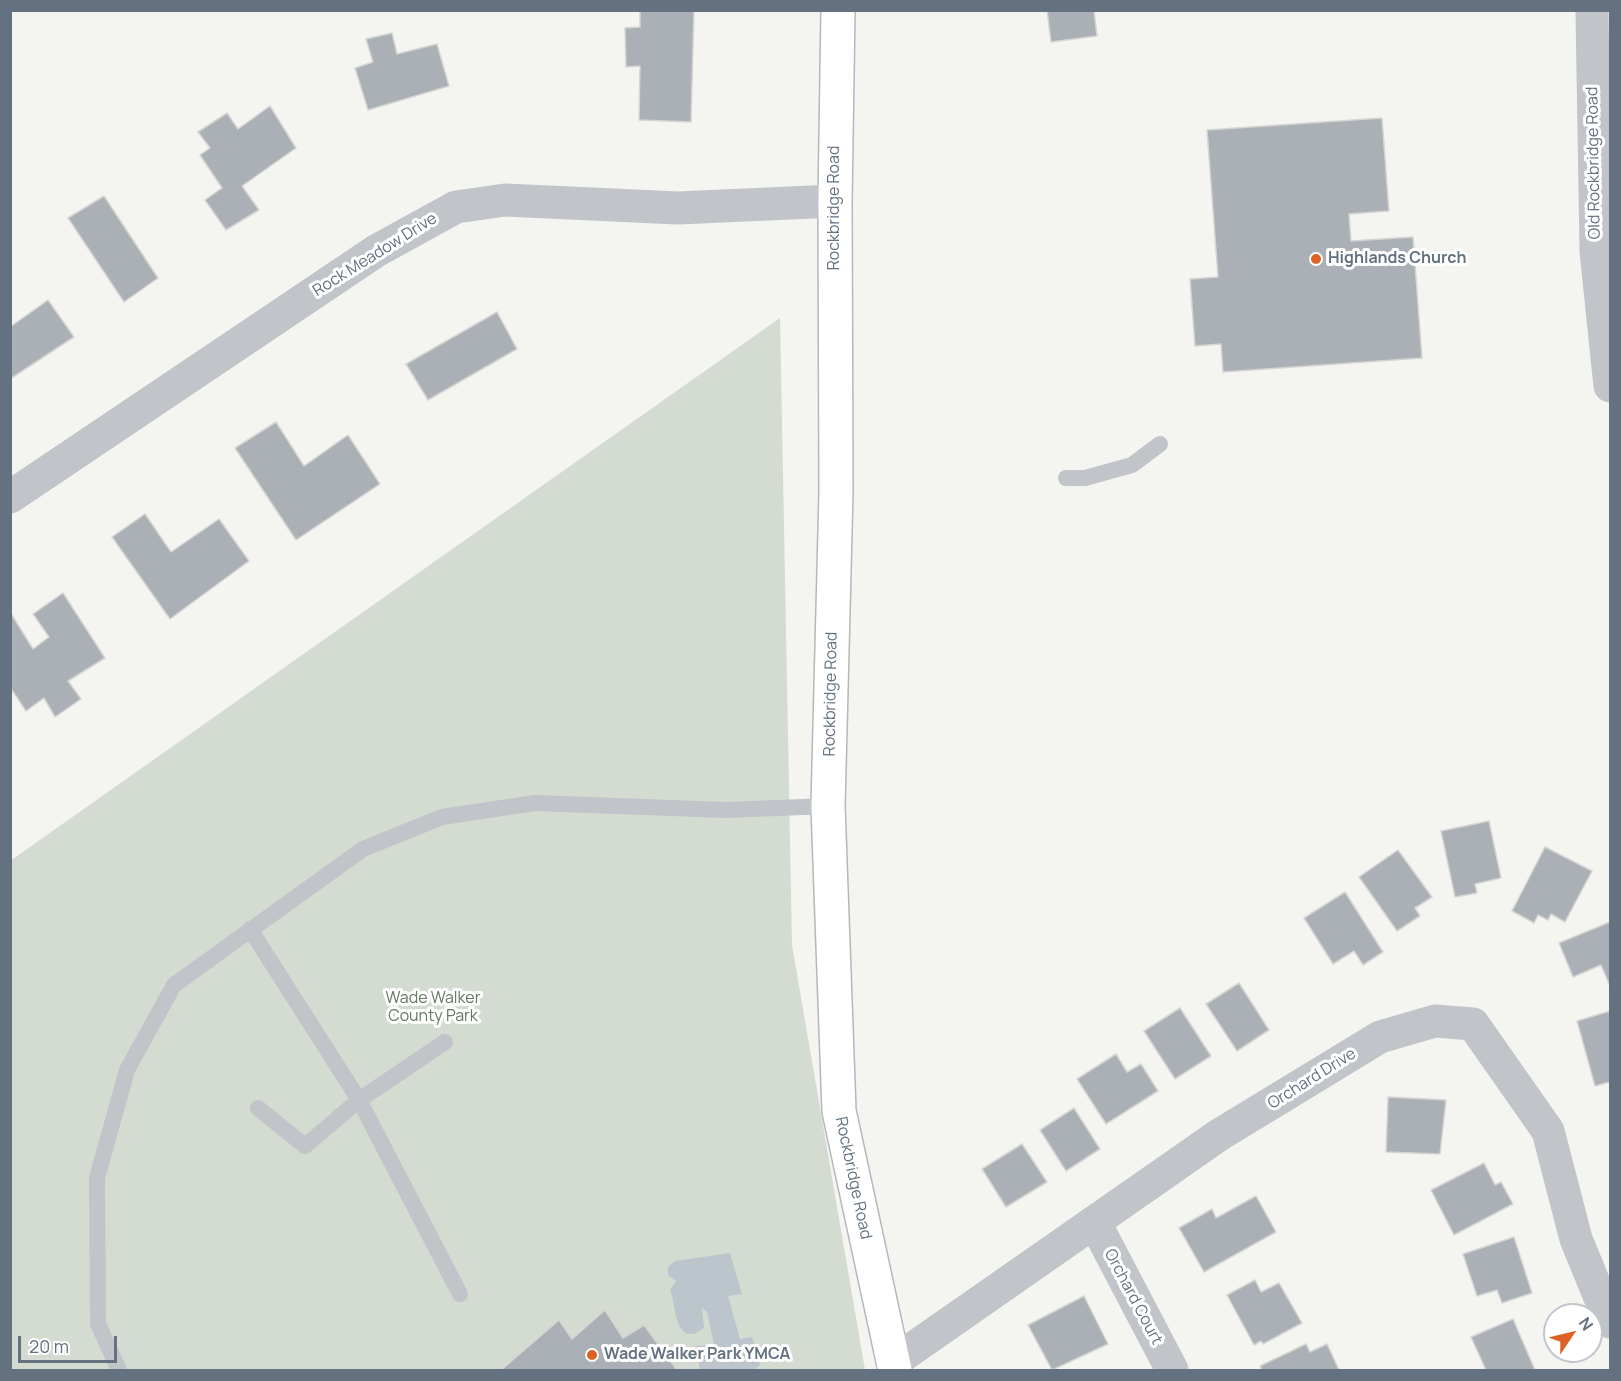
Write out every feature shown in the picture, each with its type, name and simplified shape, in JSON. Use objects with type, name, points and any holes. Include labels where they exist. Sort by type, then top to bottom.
[{"type":"main road","name":"Rockbridge Road","points":[[838,10],[835,201],[836,492],[828,806],[839,1111],[893,1367]]},
{"type":"street","name":"Old Rockbridge Road","points":[[1592,10],[1596,251],[1611,386]]},
{"type":"street","name":"Rock Meadow Drive","points":[[10,497],[376,251],[456,207],[505,200],[678,208],[835,201]]},
{"type":"street","name":"Orchard Drive","points":[[893,1367],[1219,1136],[1380,1037],[1435,1021],[1473,1024],[1548,1131],[1576,1239],[1611,1322]]},
{"type":"street","name":"Orchard Court","points":[[1095,1223],[1172,1371]]},
{"type":"lane","points":[[1066,478],[1085,478],[1132,465],[1160,444]]},
{"type":"lane","points":[[119,1371],[98,1324],[97,1178],[127,1070],[174,985],[250,928],[363,849],[442,817],[535,803],[726,810],[828,806]]},
{"type":"lane","points":[[250,928],[359,1100],[460,1294]]},
{"type":"lane","points":[[258,1108],[305,1146],[359,1100],[446,1042]]},
{"type":"green space","name":"Wade Walker County Park","points":[[780,318],[792,945],[865,1370],[11,1370],[10,861]]},
{"type":"shaded area","points":[[730,1253],[742,1294],[728,1296],[740,1339],[752,1337],[760,1365],[753,1370],[700,1370],[695,1346],[714,1344],[707,1312],[702,1308],[704,1328],[694,1334],[687,1334],[682,1330],[670,1290],[676,1281],[668,1275],[668,1267],[675,1261]]},
{"type":"building","points":[[640,10],[694,10],[691,122],[639,120],[640,66],[626,67],[625,28],[640,27]]},
{"type":"building","points":[[1047,10],[1094,10],[1097,36],[1051,42]]},
{"type":"building","points":[[392,33],[397,54],[437,44],[449,86],[368,110],[355,68],[373,62],[366,39]]},
{"type":"building","points":[[270,106],[296,148],[242,186],[259,210],[226,230],[205,200],[222,188],[200,155],[210,148],[198,132],[227,113],[238,129]]},
{"type":"building","name":"Highlands Church","points":[[1382,118],[1389,211],[1349,214],[1351,241],[1413,237],[1422,358],[1223,372],[1221,344],[1195,346],[1190,279],[1218,277],[1207,130]]},
{"type":"building","points":[[104,196],[158,278],[124,302],[68,218]]},
{"type":"building","points":[[48,300],[74,337],[10,379],[10,327]]},
{"type":"building","points":[[497,312],[517,349],[428,400],[406,364]]},
{"type":"building","points":[[276,422],[304,466],[348,435],[380,484],[296,540],[235,448]]},
{"type":"building","points":[[145,514],[171,552],[219,519],[249,561],[170,619],[112,537]]},
{"type":"building","points":[[63,593],[105,658],[68,681],[81,699],[55,717],[44,698],[26,711],[10,687],[10,612],[33,649],[49,637],[33,614]]},
{"type":"building","points":[[1489,821],[1501,878],[1475,884],[1477,893],[1455,897],[1441,831]]},
{"type":"building","points":[[1545,847],[1592,871],[1565,922],[1551,914],[1548,920],[1538,915],[1534,923],[1512,911]]},
{"type":"building","points":[[1398,850],[1432,897],[1415,908],[1420,916],[1397,931],[1359,877]]},
{"type":"building","points":[[1345,892],[1383,952],[1363,965],[1354,951],[1333,964],[1304,918]]},
{"type":"building","points":[[1610,922],[1610,986],[1601,965],[1573,977],[1559,943]]},
{"type":"building","points":[[1239,983],[1269,1030],[1237,1051],[1206,1004]]},
{"type":"building","points":[[1180,1008],[1211,1056],[1175,1079],[1144,1031]]},
{"type":"building","points":[[1610,1011],[1610,1082],[1595,1086],[1577,1021]]},
{"type":"building","points":[[1116,1054],[1127,1072],[1141,1064],[1158,1091],[1106,1124],[1077,1079]]},
{"type":"building","points":[[1388,1097],[1446,1100],[1440,1154],[1386,1152]]},
{"type":"building","points":[[1074,1108],[1100,1149],[1066,1171],[1040,1130]]},
{"type":"building","points":[[1022,1144],[1047,1182],[1006,1207],[982,1169]]},
{"type":"building","points":[[1484,1163],[1495,1185],[1501,1182],[1513,1204],[1454,1235],[1431,1190]]},
{"type":"building","points":[[1256,1196],[1276,1232],[1204,1272],[1179,1228],[1212,1209],[1216,1218]]},
{"type":"building","points":[[1514,1237],[1532,1293],[1502,1303],[1497,1290],[1477,1296],[1463,1254]]},
{"type":"building","points":[[1255,1280],[1261,1292],[1279,1283],[1302,1323],[1263,1344],[1261,1341],[1254,1345],[1227,1295]]},
{"type":"building","points":[[1084,1296],[1108,1344],[1052,1370],[1028,1325]]},
{"type":"building","name":"Wade Walker Park YMCA","points":[[605,1310],[623,1338],[644,1325],[677,1370],[501,1370],[559,1320],[572,1339]]},
{"type":"building","points":[[1513,1319],[1535,1370],[1486,1370],[1471,1337]]},
{"type":"building","points":[[1306,1344],[1310,1352],[1327,1344],[1339,1370],[1262,1370],[1260,1366]]},
{"type":"place","name":"Highlands Church","points":[[1316,259]]},
{"type":"place","name":"Wade Walker Park YMCA","points":[[592,1355]]}]
